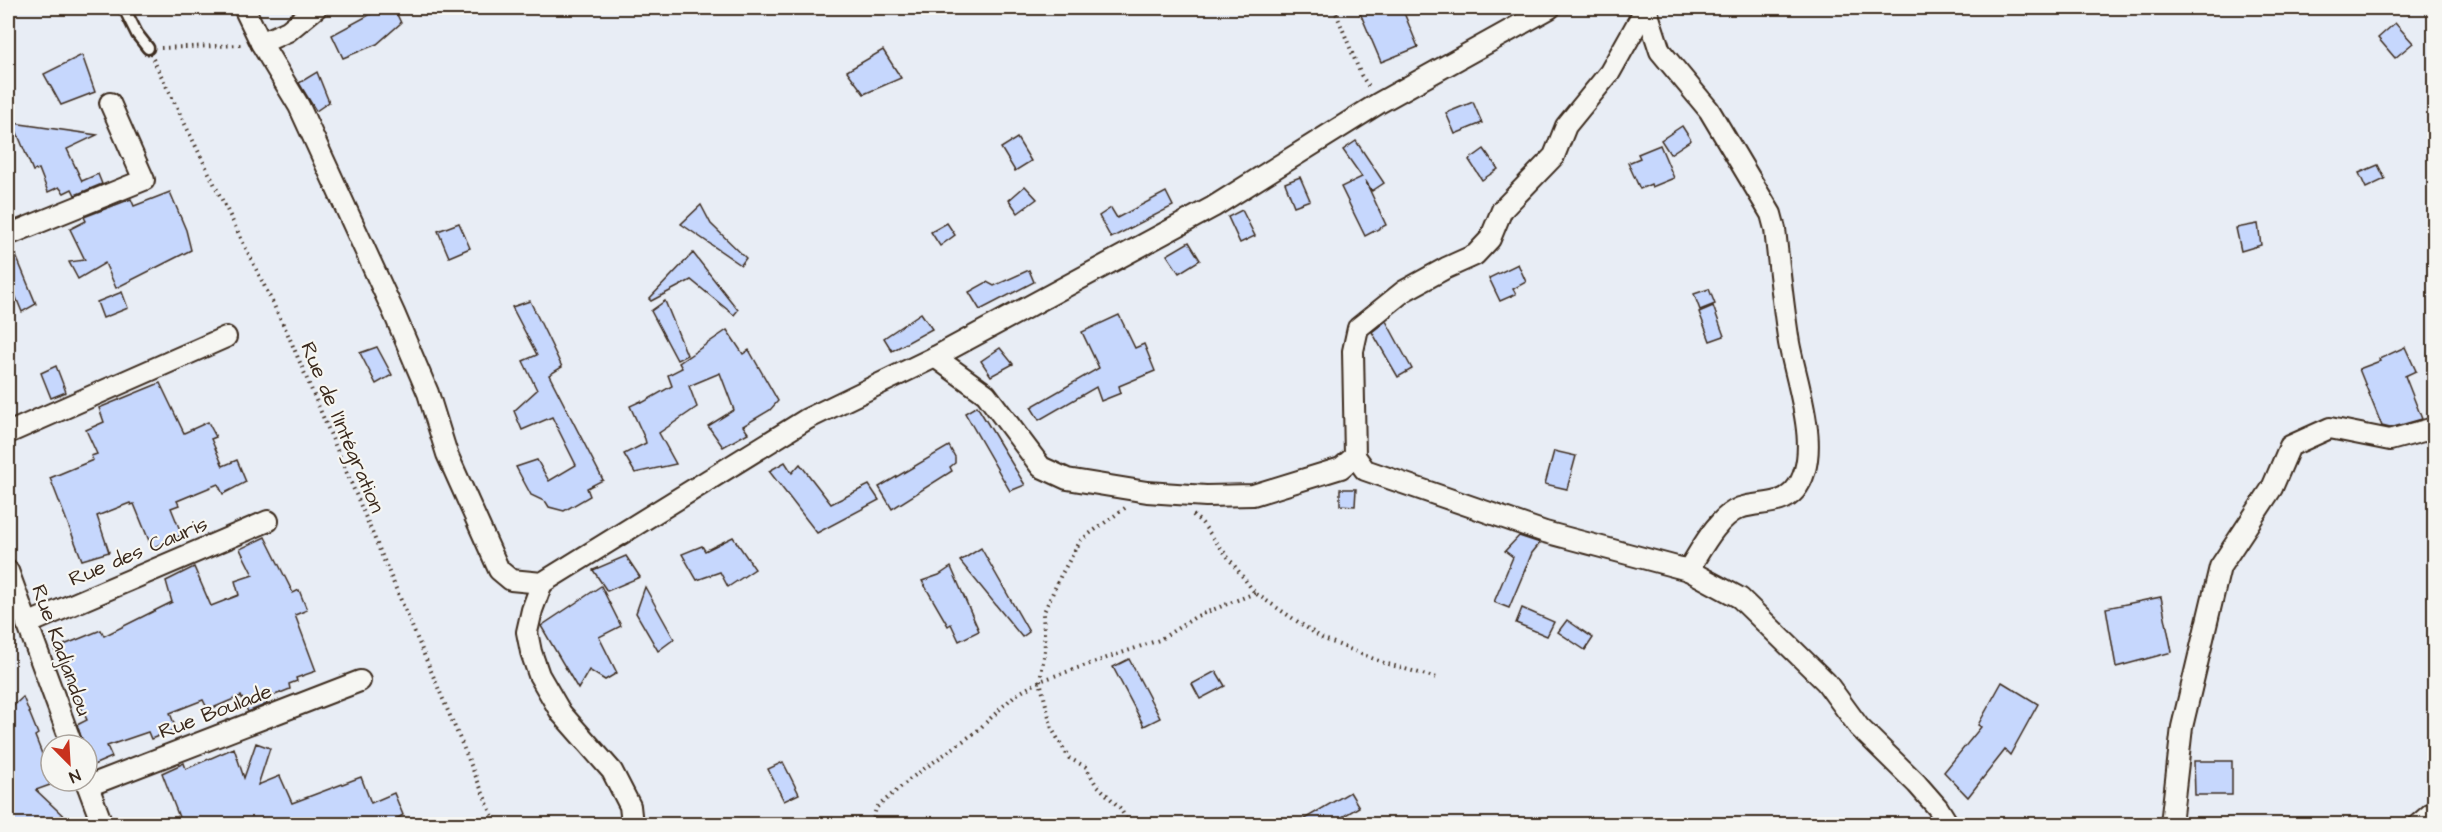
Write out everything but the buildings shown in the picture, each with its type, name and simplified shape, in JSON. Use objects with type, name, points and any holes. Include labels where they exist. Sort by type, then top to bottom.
[{"type":"street","points":[[244,8],[261,43],[299,106],[389,302],[428,393],[447,454],[499,570],[511,580],[542,583],[807,419],[935,357],[1213,207],[1379,103],[1550,8]]},
{"type":"street","points":[[261,43],[288,31],[316,8]]},
{"type":"street","points":[[1646,8],[1611,72],[1566,126],[1554,156],[1502,210],[1490,239],[1475,255],[1404,291],[1358,328],[1353,351],[1354,456],[1365,470],[1545,532],[1688,570],[1740,598],[1826,682],[1859,727],[1917,784],[1938,808],[1948,825]]},
{"type":"street","points":[[1646,8],[1660,51],[1709,110],[1771,214],[1775,229],[1790,345],[1803,399],[1808,435],[1806,465],[1797,488],[1786,499],[1741,508],[1726,516],[1688,570]]},
{"type":"street","points":[[8,235],[144,180],[110,104]]},
{"type":"street","points":[[8,433],[225,337]]},
{"type":"street","points":[[935,357],[986,394],[1041,467],[1067,479],[1147,492],[1206,496],[1253,495],[1341,468],[1354,456]]},
{"type":"street","points":[[2171,825],[2182,727],[2220,567],[2272,488],[2290,446],[2330,428],[2390,440],[2434,428]]},
{"type":"street","name":"Rue des Cauris","points":[[27,624],[268,522]]},
{"type":"street","name":"Rue Kadjandou","points":[[8,571],[68,733]]},
{"type":"street","points":[[542,583],[527,632],[539,675],[561,713],[612,771],[630,806],[632,825]]},
{"type":"street","name":"Rue Boulade","points":[[99,779],[360,681]]},
{"type":"street","points":[[90,793],[102,825]]},
{"type":"street","points":[[2419,825],[2434,811]]},
{"type":"lane","points":[[124,8],[137,34],[148,48]]},
{"type":"path","points":[[1334,8],[1361,75],[1379,103]]},
{"type":"path","points":[[148,48],[221,47],[261,43]]},
{"type":"path","name":"Rue de l'Intégration","points":[[148,48],[287,332],[496,825]]},
{"type":"path","points":[[1129,825],[1120,808],[1095,783],[1086,767],[1069,758],[1052,729],[1040,681],[1045,650],[1044,614],[1060,575],[1081,540],[1147,492]]},
{"type":"path","points":[[1190,512],[1202,523],[1254,593],[1322,638],[1384,663],[1437,678]]},
{"type":"path","points":[[872,825],[876,808],[909,779],[977,731],[1014,696],[1040,681],[1159,640],[1197,616],[1254,593]]}]
